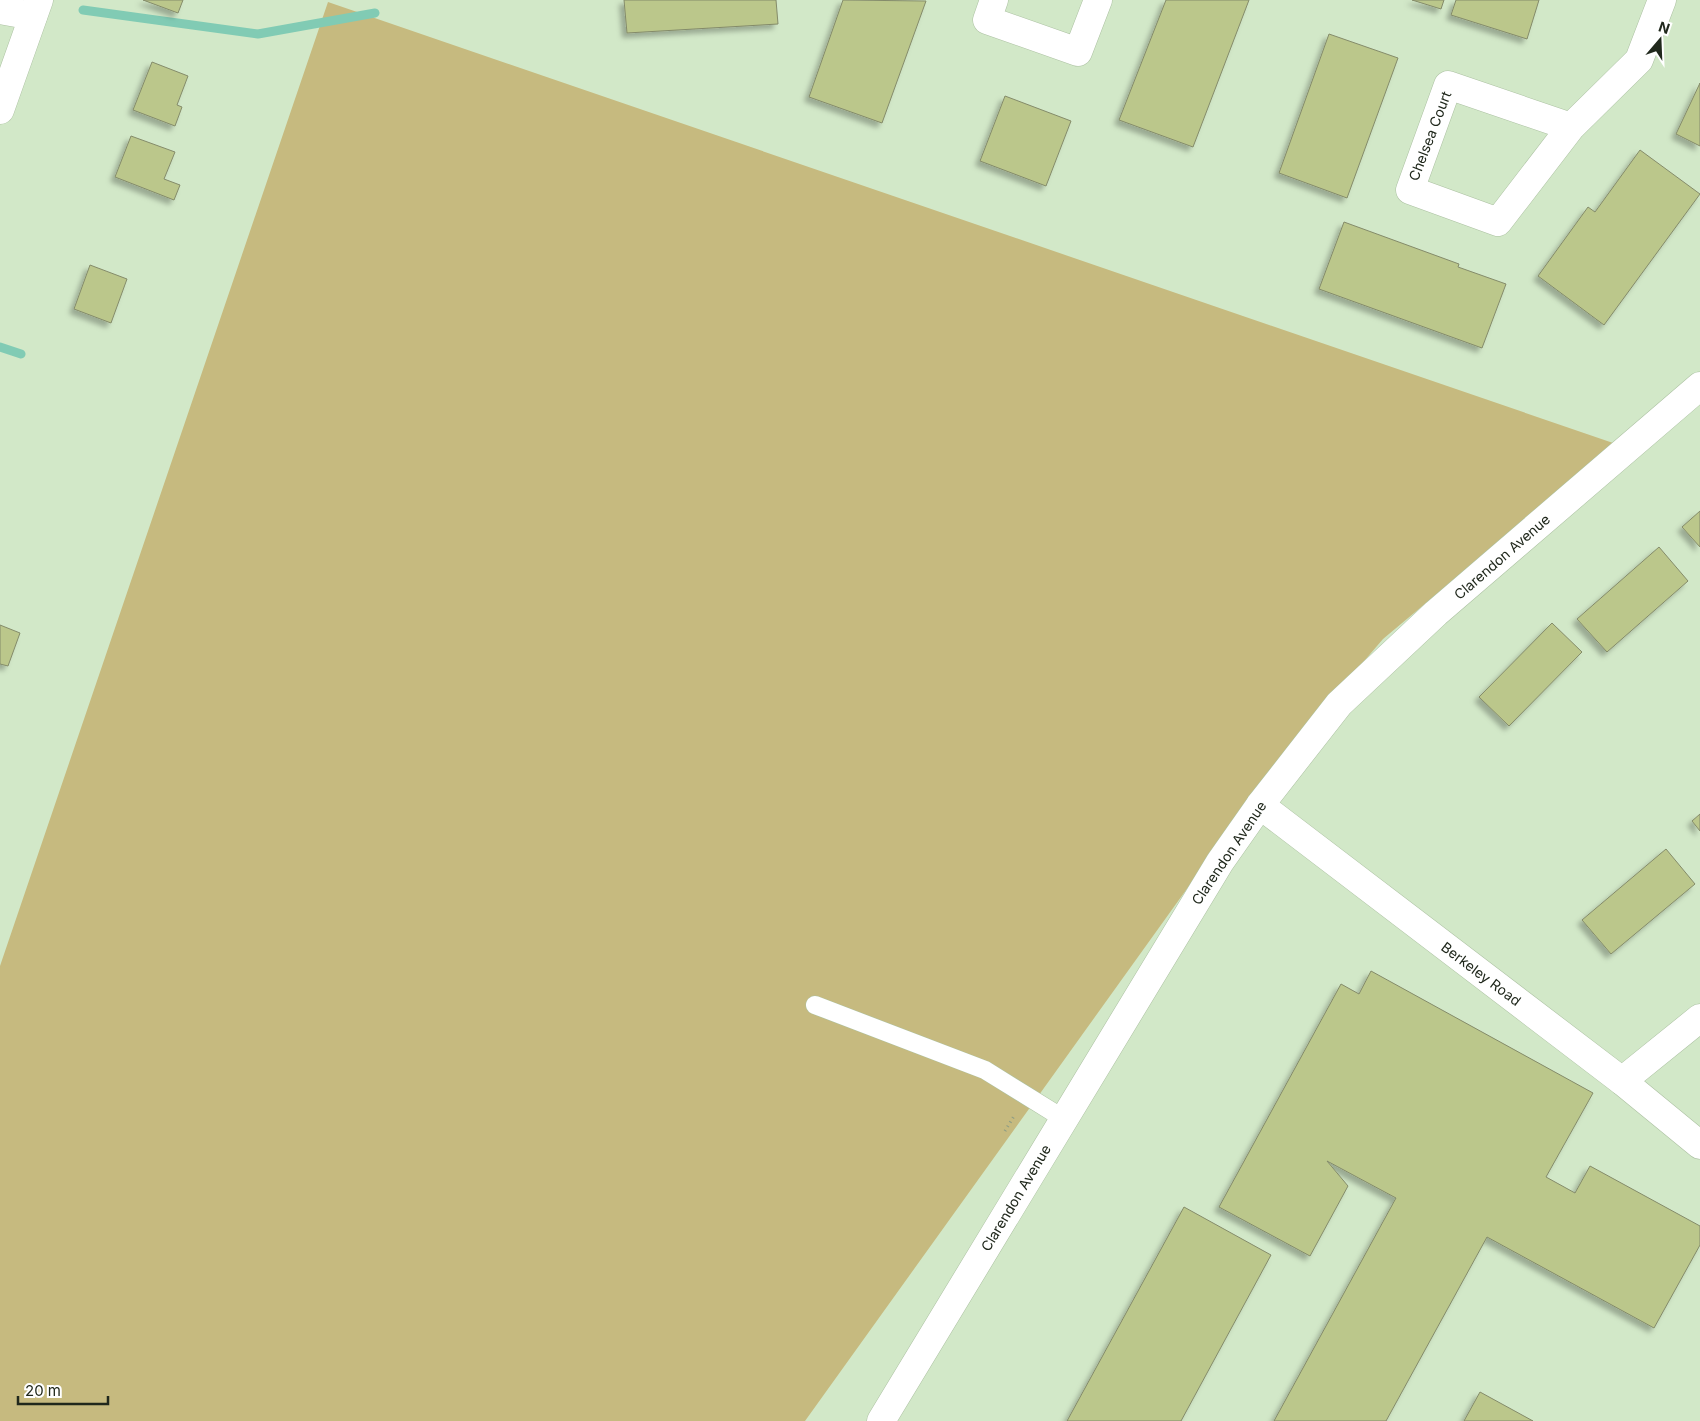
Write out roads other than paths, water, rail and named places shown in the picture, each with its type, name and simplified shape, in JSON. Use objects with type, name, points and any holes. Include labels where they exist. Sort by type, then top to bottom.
[{"type":"street","points":[[994,0],[987,20],[1078,52],[1098,0]]},
{"type":"street","name":"Chelsea Court","points":[[1571,127],[1448,86],[1410,190],[1498,222],[1571,127],[1639,60],[1662,0]]},
{"type":"street","points":[[0,10],[36,8],[0,110]]},
{"type":"street","name":"Clarendon Avenue","points":[[881,1421],[1220,862],[1260,805],[1339,704],[1436,613],[1700,386]]},
{"type":"street","name":"Berkeley Road","points":[[1260,805],[1622,1081],[1700,1145]]},
{"type":"street","points":[[1622,1081],[1700,1018]]},
{"type":"lane","points":[[815,1005],[985,1070],[1064,1119]]},
{"type":"waterway","points":[[83,10],[258,34],[375,13]]},
{"type":"waterway","points":[[0,347],[21,354]]}]
